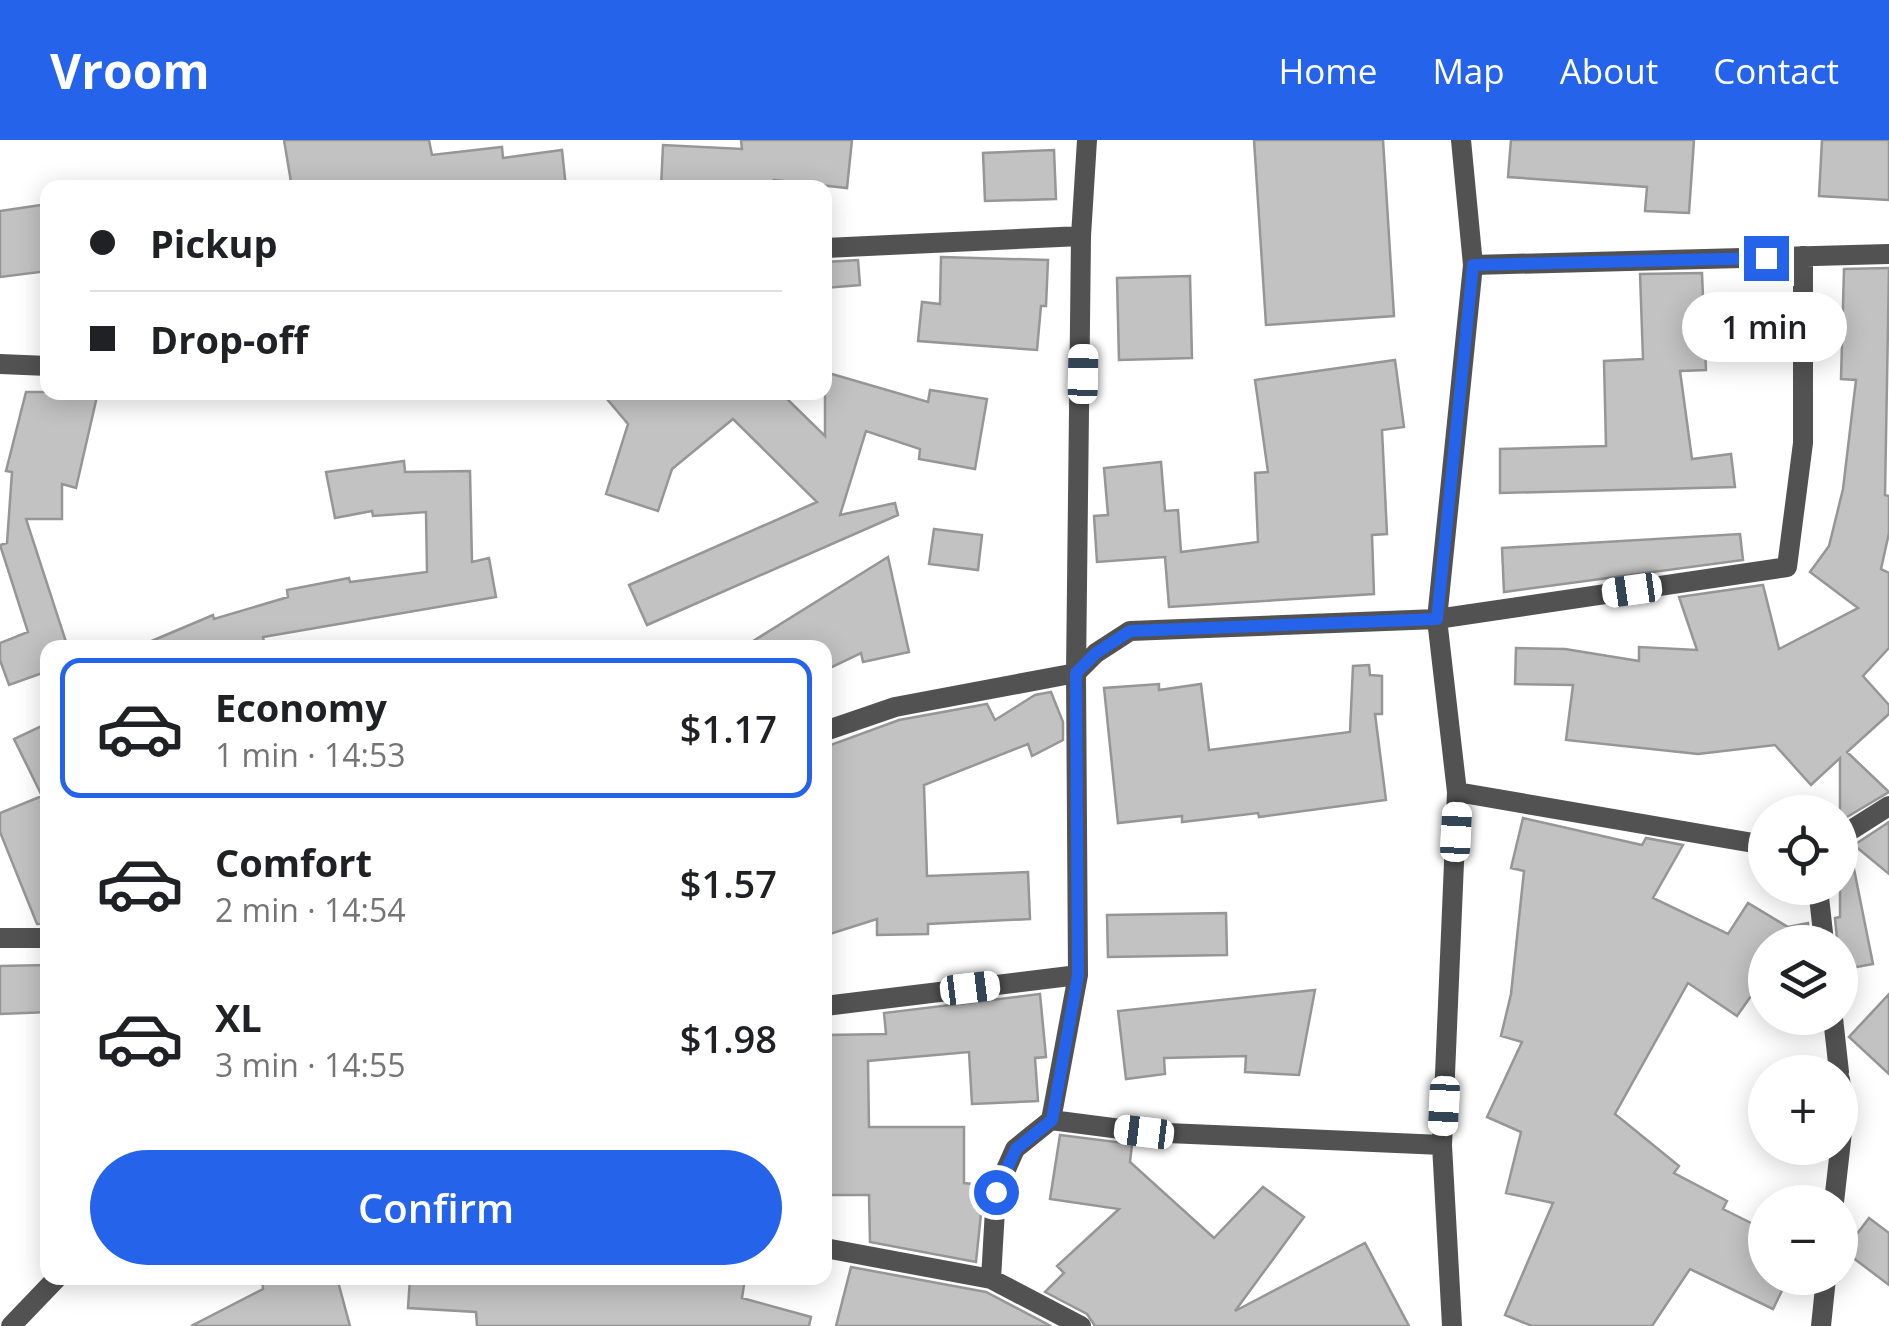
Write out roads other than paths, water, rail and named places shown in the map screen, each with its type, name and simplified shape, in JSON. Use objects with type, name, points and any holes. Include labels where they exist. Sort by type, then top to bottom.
[{"type":"street","points":[[991,1279],[996,1192],[1016,1149],[1052,1120],[1078,975],[1076,673],[1081,236],[1087,140]]},
{"type":"street","points":[[1452,1326],[1442,1146],[1457,792],[1437,619],[1473,265],[1460,140]]},
{"type":"street","points":[[832,248],[1081,236]]},
{"type":"street","points":[[1473,265],[1889,254]]},
{"type":"street","points":[[832,728],[895,707],[1076,673],[1096,653],[1130,631],[1437,619],[1788,566],[1803,443],[1803,256]]},
{"type":"street","points":[[0,364],[40,366]]},
{"type":"street","points":[[1457,792],[1748,842]]},
{"type":"street","points":[[1858,826],[1889,806]]},
{"type":"street","points":[[0,938],[40,938]]},
{"type":"street","points":[[832,1005],[1078,975]]},
{"type":"street","points":[[1052,1120],[1144,1132],[1442,1146]]},
{"type":"street","points":[[832,1249],[991,1279],[1081,1326]]},
{"type":"street","points":[[10,1326],[49,1285]]},
{"type":"street","points":[[1821,1326],[1824,1295]]}]
